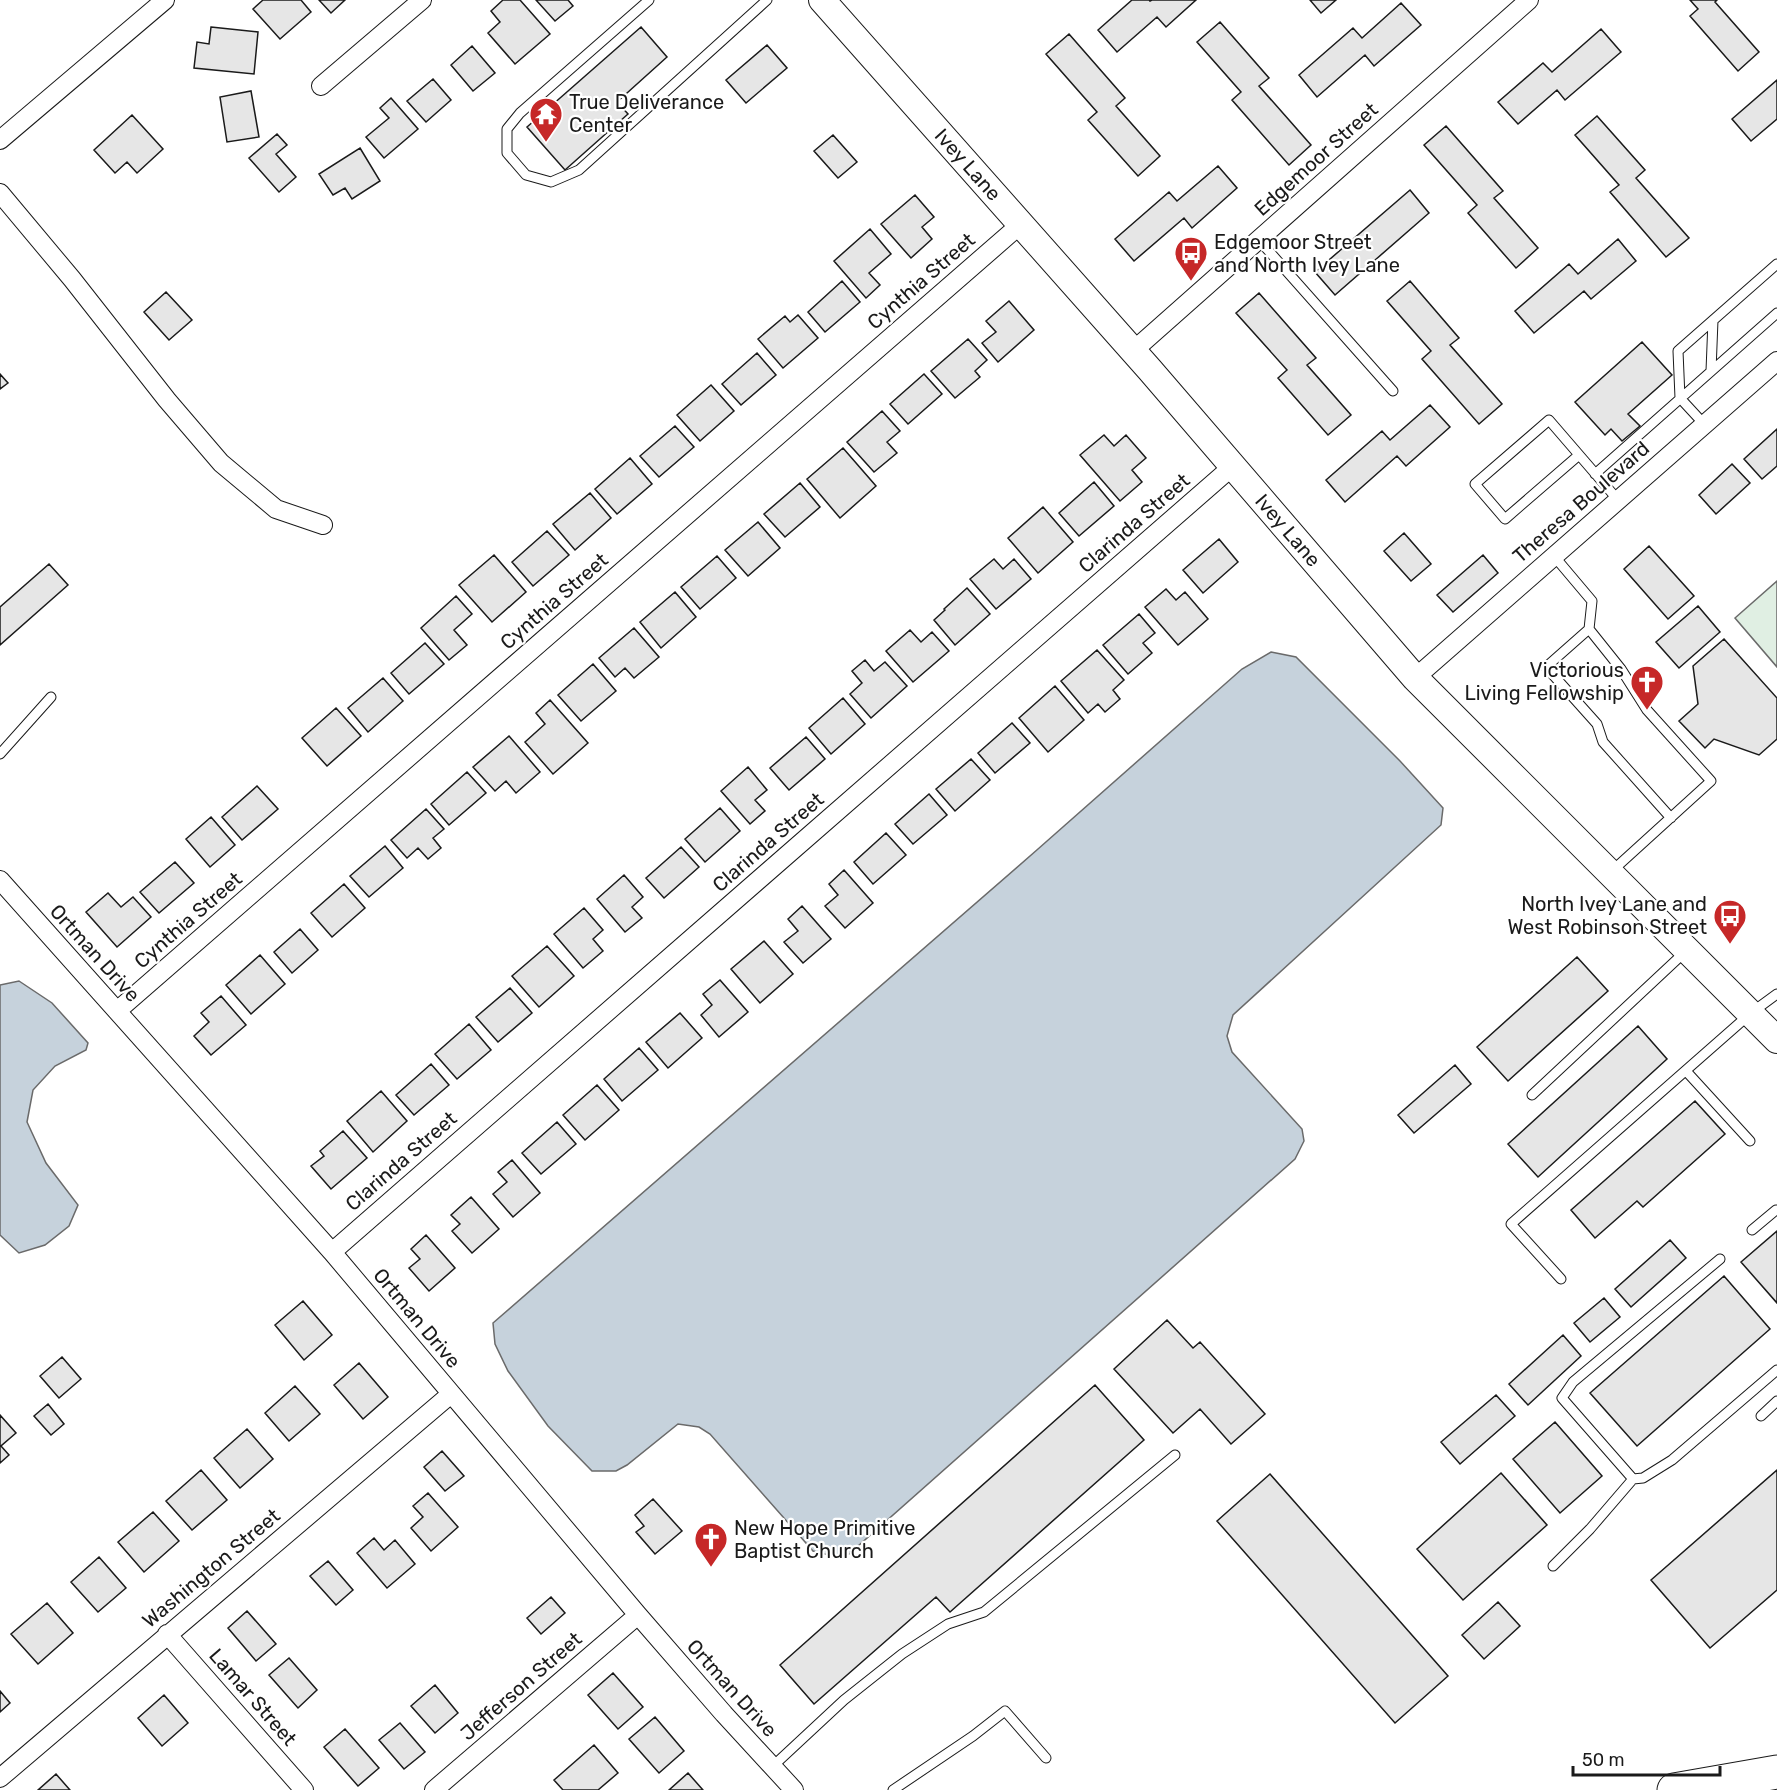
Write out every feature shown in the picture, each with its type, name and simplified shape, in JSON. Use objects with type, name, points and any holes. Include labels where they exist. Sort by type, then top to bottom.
[{"type":"highway","points":[[1674,1790],[1777,1772]]},
{"type":"street","points":[[0,140],[165,0]]},
{"type":"street","points":[[321,86],[422,0]]},
{"type":"street","name":"Ivey Lane","points":[[822,0],[1133,351],[1415,678],[1777,1040]]},
{"type":"street","name":"Edgemoor Street","points":[[1133,351],[1529,0]]},
{"type":"street","points":[[0,194],[221,463],[276,509],[323,525]]},
{"type":"street","name":"Cynthia Street","points":[[117,1011],[1021,224]]},
{"type":"street","name":"Theresa Boulevard","points":[[1415,678],[1777,361]]},
{"type":"street","name":"Clarinda Street","points":[[332,1252],[1233,466]]},
{"type":"street","name":"Ortman Drive","points":[[0,880],[332,1252],[638,1615],[794,1790]]},
{"type":"street","name":"Washington Street","points":[[0,1778],[451,1394]]},
{"type":"street","name":"Jefferson Street","points":[[434,1790],[638,1615]]},
{"type":"street","name":"Lamar Street","points":[[167,1634],[304,1790]]},
{"type":"lane","points":[[649,0],[520,113],[507,129],[507,153],[526,175],[551,182],[579,170],[767,0]]},
{"type":"lane","points":[[1259,240],[1393,391]]},
{"type":"lane","points":[[1704,424],[1680,398],[1678,351],[1777,264]]},
{"type":"lane","points":[[1595,474],[1777,313]]},
{"type":"lane","points":[[1712,371],[1713,320]]},
{"type":"lane","points":[[1579,455],[1505,519],[1475,484],[1549,420],[1618,500]]},
{"type":"lane","points":[[1554,556],[1592,601],[1589,629],[1546,667],[1597,724],[1603,742],[1671,818]]},
{"type":"lane","points":[[1589,629],[1621,669],[1647,710],[1711,782],[1610,873]]},
{"type":"lane","points":[[0,754],[51,698]]},
{"type":"lane","points":[[1532,1095],[1688,950]]},
{"type":"lane","points":[[1561,1279],[1511,1224],[1751,1013],[1777,994]]},
{"type":"lane","points":[[1686,1071],[1750,1142]]},
{"type":"lane","points":[[1752,1230],[1776,1210]]},
{"type":"lane","points":[[1633,1479],[1562,1398],[1574,1382],[1720,1258]]},
{"type":"lane","points":[[1553,1566],[1590,1529],[1633,1479],[1643,1478],[1672,1460],[1777,1370]]},
{"type":"lane","points":[[1761,1416],[1777,1401]]},
{"type":"lane","points":[[772,1767],[844,1700],[902,1654],[948,1624],[984,1612],[1175,1455]]},
{"type":"lane","points":[[892,1790],[973,1736],[1005,1711],[1046,1758]]},
{"type":"green space","points":[[1777,581],[1777,667],[1735,618]]},
{"type":"shaded area","points":[[1271,652],[1296,657],[1400,761],[1443,808],[1441,825],[1233,1015],[1227,1036],[1232,1052],[1302,1129],[1304,1141],[1295,1159],[849,1554],[833,1556],[813,1551],[710,1434],[699,1427],[678,1424],[627,1465],[616,1471],[592,1471],[548,1426],[508,1371],[495,1344],[493,1323],[1242,669]]},
{"type":"shaded area","points":[[19,981],[52,1003],[88,1043],[86,1050],[55,1066],[33,1090],[27,1122],[46,1163],[78,1205],[69,1226],[45,1245],[19,1253],[0,1235],[0,985]]},
{"type":"building","points":[[263,0],[301,0],[311,12],[280,39],[253,9]]},
{"type":"building","points":[[319,0],[345,0],[331,13]]},
{"type":"building","points":[[503,0],[520,0],[550,34],[515,64],[488,33],[500,22],[491,11]]},
{"type":"building","points":[[536,0],[568,0],[573,6],[555,21]]},
{"type":"building","points":[[1132,0],[1196,0],[1166,27],[1157,17],[1117,52],[1098,30]]},
{"type":"building","points":[[1310,0],[1336,0],[1321,13]]},
{"type":"building","points":[[1690,0],[1717,0],[1715,2],[1759,52],[1738,71],[1690,16],[1698,9]]},
{"type":"building","points":[[1401,3],[1421,25],[1374,66],[1365,55],[1317,97],[1299,75],[1353,28],[1362,38]]},
{"type":"building","points":[[1220,22],[1269,78],[1259,86],[1311,145],[1289,165],[1232,100],[1241,92],[1197,42]]},
{"type":"building","points":[[211,27],[258,32],[254,74],[194,68],[197,42],[209,44]]},
{"type":"building","points":[[641,27],[667,57],[617,102],[628,114],[565,170],[527,127]]},
{"type":"building","points":[[1601,29],[1621,52],[1565,100],[1557,90],[1518,124],[1498,102],[1543,63],[1552,72]]},
{"type":"building","points":[[1069,34],[1125,98],[1116,106],[1160,156],[1138,176],[1088,120],[1097,112],[1046,54]]},
{"type":"building","points":[[767,45],[787,68],[746,103],[726,80]]},
{"type":"building","points":[[472,46],[495,73],[473,91],[451,65]]},
{"type":"building","points":[[433,79],[451,100],[426,122],[407,101]]},
{"type":"building","points":[[1777,80],[1777,119],[1751,141],[1732,119]]},
{"type":"building","points":[[251,91],[259,137],[227,142],[220,97]]},
{"type":"building","points":[[391,98],[418,129],[384,158],[366,137],[389,118],[380,108]]},
{"type":"building","points":[[132,115],[163,149],[137,173],[127,162],[115,173],[94,150]]},
{"type":"building","points":[[1597,116],[1645,170],[1636,178],[1689,238],[1666,257],[1610,192],[1619,185],[1575,135]]},
{"type":"building","points":[[1446,126],[1503,191],[1494,198],[1538,248],[1516,268],[1468,213],[1477,205],[1424,145]]},
{"type":"building","points":[[277,134],[287,145],[276,154],[296,177],[279,192],[249,158]]},
{"type":"building","points":[[833,135],[857,162],[838,178],[814,151]]},
{"type":"building","points":[[360,148],[380,181],[352,199],[345,188],[333,195],[319,174]]},
{"type":"building","points":[[1218,166],[1237,188],[1192,228],[1184,218],[1134,261],[1115,239],[1169,192],[1177,201]]},
{"type":"building","points":[[1410,190],[1429,213],[1335,295],[1315,272]]},
{"type":"building","points":[[915,195],[934,217],[922,227],[932,239],[911,258],[881,224]]},
{"type":"building","points":[[870,229],[891,254],[869,273],[880,285],[866,298],[834,261]]},
{"type":"building","points":[[1618,239],[1636,261],[1591,299],[1584,291],[1534,333],[1515,311],[1569,264],[1578,274]]},
{"type":"building","points":[[842,281],[860,302],[825,332],[808,312]]},
{"type":"building","points":[[1410,281],[1459,338],[1450,345],[1502,404],[1479,424],[1422,359],[1431,351],[1387,301]]},
{"type":"building","points":[[166,292],[192,320],[169,340],[144,312]]},
{"type":"building","points":[[1259,293],[1316,358],[1307,365],[1351,415],[1328,435],[1278,378],[1287,370],[1236,313]]},
{"type":"building","points":[[1009,301],[1034,330],[998,362],[982,343],[996,332],[986,321]]},
{"type":"building","points":[[798,315],[818,338],[783,368],[758,339],[785,316],[790,322]]},
{"type":"building","points":[[968,339],[987,360],[975,371],[980,377],[955,398],[931,371]]},
{"type":"building","points":[[1642,342],[1672,375],[1628,414],[1640,426],[1622,441],[1611,429],[1605,435],[1575,402]]},
{"type":"building","points":[[757,353],[776,375],[741,405],[722,384]]},
{"type":"building","points":[[0,374],[8,383],[0,389]]},
{"type":"building","points":[[924,374],[942,394],[908,424],[890,404]]},
{"type":"building","points":[[711,385],[734,411],[700,441],[677,415]]},
{"type":"building","points":[[1430,405],[1450,427],[1406,466],[1397,456],[1345,502],[1326,480],[1382,431],[1390,440]]},
{"type":"building","points":[[882,411],[900,431],[887,442],[897,453],[874,472],[847,442]]},
{"type":"building","points":[[675,426],[694,447],[659,477],[640,456]]},
{"type":"building","points":[[1777,429],[1777,466],[1762,479],[1744,459]]},
{"type":"building","points":[[1104,435],[1114,446],[1126,435],[1146,458],[1132,470],[1142,482],[1120,501],[1080,455]]},
{"type":"building","points":[[843,448],[876,486],[840,518],[807,479]]},
{"type":"building","points":[[630,458],[652,484],[617,514],[595,489]]},
{"type":"building","points":[[1732,464],[1750,483],[1716,514],[1699,495]]},
{"type":"building","points":[[1094,482],[1114,506],[1079,536],[1059,513]]},
{"type":"building","points":[[800,483],[820,507],[785,537],[764,514]]},
{"type":"building","points":[[590,493],[611,518],[575,550],[553,524]]},
{"type":"building","points":[[1043,507],[1073,542],[1038,573],[1008,538]]},
{"type":"building","points":[[758,522],[780,548],[748,576],[725,550]]},
{"type":"building","points":[[547,531],[569,555],[533,586],[512,562]]},
{"type":"building","points":[[1404,533],[1431,564],[1411,581],[1384,551]]},
{"type":"building","points":[[1219,539],[1238,562],[1203,593],[1183,570]]},
{"type":"building","points":[[1649,546],[1694,596],[1668,619],[1624,569]]},
{"type":"building","points":[[494,555],[526,592],[492,622],[459,585]]},
{"type":"building","points":[[1483,555],[1498,573],[1453,612],[1437,595]]},
{"type":"building","points":[[717,556],[736,578],[700,609],[681,587]]},
{"type":"building","points":[[994,559],[1003,569],[1014,559],[1031,579],[996,609],[970,579]]},
{"type":"building","points":[[49,564],[68,585],[0,645],[0,607]]},
{"type":"building","points":[[967,588],[990,614],[955,645],[934,620]]},
{"type":"building","points":[[1166,589],[1176,600],[1185,592],[1208,619],[1178,645],[1145,607]]},
{"type":"building","points":[[675,592],[696,617],[661,648],[640,622]]},
{"type":"building","points":[[456,596],[472,614],[454,630],[467,645],[449,660],[421,628]]},
{"type":"building","points":[[1698,606],[1720,632],[1679,668],[1656,642]]},
{"type":"building","points":[[1139,614],[1155,633],[1143,643],[1152,653],[1128,674],[1103,645]]},
{"type":"building","points":[[634,628],[659,657],[634,678],[625,668],[615,677],[599,658]]},
{"type":"building","points":[[910,630],[921,642],[932,632],[949,651],[913,682],[886,651]]},
{"type":"building","points":[[1724,639],[1777,698],[1777,739],[1759,755],[1714,739],[1705,748],[1679,721],[1698,704],[1693,666]]},
{"type":"building","points":[[425,643],[444,664],[409,694],[391,673]]},
{"type":"building","points":[[1097,650],[1124,680],[1113,690],[1120,699],[1105,712],[1098,704],[1088,713],[1061,681]]},
{"type":"building","points":[[865,660],[874,671],[885,662],[907,686],[871,718],[850,694],[862,683],[852,671]]},
{"type":"building","points":[[593,664],[616,691],[581,721],[558,695]]},
{"type":"building","points":[[383,678],[403,701],[368,732],[348,708]]},
{"type":"building","points":[[1055,686],[1084,720],[1048,752],[1019,718]]},
{"type":"building","points":[[843,698],[865,724],[831,754],[809,728]]},
{"type":"building","points":[[550,700],[588,743],[553,774],[525,742],[545,724],[536,713]]},
{"type":"building","points":[[336,708],[361,736],[327,766],[302,738]]},
{"type":"building","points":[[1012,723],[1030,743],[995,773],[978,753]]},
{"type":"building","points":[[509,736],[540,772],[516,793],[506,781],[495,791],[473,767]]},
{"type":"building","points":[[806,737],[825,759],[789,790],[770,768]]},
{"type":"building","points":[[971,759],[990,780],[955,811],[936,789]]},
{"type":"building","points":[[748,767],[767,790],[755,800],[765,811],[750,824],[721,791]]},
{"type":"building","points":[[467,772],[486,793],[449,825],[431,804]]},
{"type":"building","points":[[257,786],[278,809],[242,840],[222,817]]},
{"type":"building","points":[[929,794],[947,815],[913,844],[895,824]]},
{"type":"building","points":[[720,808],[740,831],[705,862],[685,839]]},
{"type":"building","points":[[426,809],[444,829],[433,838],[441,848],[428,859],[418,848],[407,858],[391,840]]},
{"type":"building","points":[[211,817],[235,845],[210,867],[186,839]]},
{"type":"building","points":[[886,833],[906,855],[873,884],[854,862]]},
{"type":"building","points":[[385,846],[403,868],[369,897],[350,876]]},
{"type":"building","points":[[681,847],[699,867],[664,898],[646,878]]},
{"type":"building","points":[[175,862],[194,883],[159,913],[140,892]]},
{"type":"building","points":[[844,870],[873,903],[845,928],[825,906],[838,895],[829,884]]},
{"type":"building","points":[[624,875],[643,897],[632,907],[642,918],[625,932],[597,899]]},
{"type":"building","points":[[344,884],[365,908],[332,937],[311,913]]},
{"type":"building","points":[[108,893],[121,907],[133,897],[151,917],[117,947],[86,912]]},
{"type":"building","points":[[802,906],[831,939],[803,963],[784,942],[798,931],[788,919]]},
{"type":"building","points":[[584,908],[603,930],[593,939],[603,951],[583,968],[554,934]]},
{"type":"building","points":[[300,929],[318,950],[292,973],[274,952]]},
{"type":"building","points":[[764,941],[793,974],[760,1003],[731,969]]},
{"type":"building","points":[[547,946],[574,976],[539,1007],[512,976]]},
{"type":"building","points":[[260,955],[285,984],[251,1014],[226,985]]},
{"type":"building","points":[[1577,957],[1608,991],[1508,1081],[1477,1047]]},
{"type":"building","points":[[720,980],[748,1012],[719,1037],[701,1015],[712,1005],[703,994]]},
{"type":"building","points":[[510,988],[532,1013],[498,1042],[476,1017]]},
{"type":"building","points":[[221,996],[246,1025],[211,1055],[194,1036],[209,1022],[201,1013]]},
{"type":"building","points":[[680,1013],[702,1038],[668,1068],[646,1042]]},
{"type":"building","points":[[469,1024],[491,1050],[457,1079],[435,1054]]},
{"type":"building","points":[[1638,1026],[1667,1059],[1538,1177],[1508,1144]]},
{"type":"building","points":[[639,1048],[658,1070],[622,1101],[604,1079]]},
{"type":"building","points":[[431,1064],[449,1085],[414,1115],[396,1095]]},
{"type":"building","points":[[1455,1065],[1471,1084],[1414,1133],[1398,1115]]},
{"type":"building","points":[[597,1085],[619,1110],[585,1140],[563,1115]]},
{"type":"building","points":[[381,1091],[407,1121],[373,1152],[347,1121]]},
{"type":"building","points":[[1695,1101],[1725,1134],[1643,1207],[1637,1201],[1595,1238],[1571,1210]]},
{"type":"building","points":[[557,1122],[576,1144],[541,1174],[522,1153]]},
{"type":"building","points":[[343,1131],[367,1158],[331,1189],[311,1166],[324,1156],[320,1151]]},
{"type":"building","points":[[512,1160],[540,1193],[513,1217],[493,1194],[507,1182],[498,1172]]},
{"type":"building","points":[[471,1197],[499,1229],[472,1253],[452,1231],[460,1224],[451,1215]]},
{"type":"building","points":[[1777,1231],[1777,1303],[1741,1262]]},
{"type":"building","points":[[426,1235],[455,1268],[429,1291],[409,1268],[420,1259],[411,1249]]},
{"type":"building","points":[[1670,1240],[1686,1258],[1631,1307],[1615,1289]]},
{"type":"building","points":[[1724,1276],[1770,1329],[1637,1446],[1590,1393]]},
{"type":"building","points":[[1604,1298],[1620,1317],[1590,1342],[1574,1323]]},
{"type":"building","points":[[303,1301],[332,1335],[304,1360],[275,1325]]},
{"type":"building","points":[[1167,1320],[1193,1348],[1200,1342],[1265,1414],[1231,1444],[1200,1409],[1173,1433],[1114,1369]]},
{"type":"building","points":[[1563,1335],[1581,1356],[1528,1405],[1509,1384]]},
{"type":"building","points":[[62,1357],[81,1379],[59,1398],[40,1376]]},
{"type":"building","points":[[359,1363],[388,1397],[363,1419],[334,1385]]},
{"type":"building","points":[[1095,1385],[1144,1440],[950,1612],[936,1597],[814,1704],[780,1665]]},
{"type":"building","points":[[295,1386],[320,1414],[289,1441],[265,1413]]},
{"type":"building","points":[[1496,1395],[1515,1416],[1460,1464],[1441,1442]]},
{"type":"building","points":[[48,1404],[64,1424],[51,1435],[34,1416]]},
{"type":"building","points":[[0,1415],[16,1433],[1,1446],[9,1455],[0,1463]]},
{"type":"building","points":[[1555,1422],[1602,1476],[1560,1513],[1513,1459]]},
{"type":"building","points":[[247,1429],[273,1459],[240,1488],[214,1458]]},
{"type":"building","points":[[442,1451],[464,1476],[445,1491],[424,1467]]},
{"type":"building","points":[[201,1470],[227,1500],[192,1530],[166,1501]]},
{"type":"building","points":[[1777,1470],[1777,1590],[1710,1648],[1651,1580]]},
{"type":"building","points":[[1501,1473],[1547,1525],[1463,1600],[1417,1549]]},
{"type":"building","points":[[1270,1474],[1448,1676],[1395,1723],[1217,1521]]},
{"type":"building","points":[[428,1493],[458,1527],[431,1551],[411,1528],[423,1517],[413,1506]]},
{"type":"building","points":[[653,1499],[682,1531],[655,1554],[636,1532],[644,1526],[635,1515]]},
{"type":"building","points":[[153,1512],[179,1541],[144,1572],[118,1542]]},
{"type":"building","points":[[374,1538],[384,1550],[395,1540],[415,1564],[387,1588],[357,1553]]},
{"type":"building","points":[[99,1557],[126,1588],[98,1612],[71,1582]]},
{"type":"building","points":[[328,1561],[353,1590],[336,1605],[310,1576]]},
{"type":"building","points":[[551,1597],[565,1613],[541,1634],[527,1618]]},
{"type":"building","points":[[1498,1602],[1520,1626],[1484,1659],[1462,1635]]},
{"type":"building","points":[[47,1603],[73,1633],[38,1664],[11,1634]]},
{"type":"building","points":[[247,1611],[276,1644],[256,1661],[228,1628]]},
{"type":"building","points":[[289,1658],[317,1690],[298,1708],[269,1675]]},
{"type":"building","points":[[613,1673],[643,1707],[618,1729],[588,1695]]},
{"type":"building","points":[[435,1685],[458,1713],[435,1733],[411,1706]]},
{"type":"building","points":[[0,1691],[10,1703],[0,1712]]},
{"type":"building","points":[[164,1695],[188,1723],[162,1746],[138,1718]]},
{"type":"building","points":[[655,1717],[684,1751],[659,1773],[629,1739]]},
{"type":"building","points":[[400,1723],[425,1752],[404,1769],[379,1740]]},
{"type":"building","points":[[345,1729],[379,1768],[358,1786],[324,1747]]},
{"type":"building","points":[[594,1745],[618,1773],[598,1790],[563,1790],[554,1780]]},
{"type":"building","points":[[688,1773],[703,1790],[669,1790]]},
{"type":"building","points":[[56,1774],[70,1790],[38,1790]]},
{"type":"place","name":"True Deliverance Center","points":[[546,143]]},
{"type":"place","name":"Edgemoor Street and North Ivey Lane","points":[[1191,282]]},
{"type":"place","name":"Victorious Living Fellowship","points":[[1647,711]]},
{"type":"place","name":"North Ivey Lane and West Robinson Street","points":[[1730,945]]},
{"type":"place","name":"New Hope Primitive Baptist Church","points":[[711,1568]]}]
